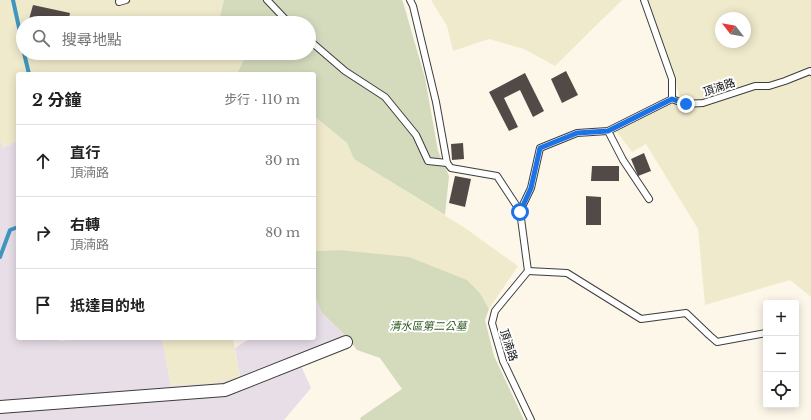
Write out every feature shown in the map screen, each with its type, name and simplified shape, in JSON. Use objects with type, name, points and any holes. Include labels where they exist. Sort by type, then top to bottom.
[{"type":"street","points":[[0,407],[225,390],[346,342]]},
{"type":"lane","points":[[267,0],[282,16]]},
{"type":"lane","points":[[410,0],[413,6],[436,102],[447,163],[451,168],[498,176],[520,212],[528,271],[567,273],[641,319],[686,313],[717,342],[763,333]]},
{"type":"lane","points":[[520,212],[531,188],[540,148],[577,133],[608,131],[672,99],[672,79],[644,0]]},
{"type":"lane","points":[[316,46],[345,70],[385,97],[416,135],[428,161],[447,163]]},
{"type":"lane","name":"頂湳路","points":[[672,99],[686,104],[703,103],[755,86],[769,86],[811,72]]},
{"type":"lane","points":[[608,131],[623,160],[649,199]]},
{"type":"lane","name":"頂湳路","points":[[528,271],[495,311],[492,323],[503,361],[531,420]]},
{"type":"shaded area","points":[[0,0],[224,0],[220,16],[16,16],[16,60],[244,60],[238,72],[16,72],[16,141],[3,148],[0,139]]},
{"type":"shaded area","points":[[431,0],[622,0],[555,66],[524,49],[489,39],[453,51],[447,26]]},
{"type":"shaded area","points":[[642,0],[811,0],[811,297],[790,280],[705,305],[698,229],[646,144],[632,152],[614,128],[671,103],[682,105],[669,61]]},
{"type":"shaded area","points":[[316,118],[347,143],[354,159],[465,228],[518,266],[489,309],[480,293],[339,250],[316,251]]},
{"type":"shaded area","points":[[0,139],[3,148],[16,141],[16,340],[162,340],[171,386],[240,377],[235,348],[248,340],[316,340],[316,299],[322,313],[347,337],[352,344],[301,366],[311,388],[284,420],[0,420]]},
{"type":"shaded area","points":[[162,340],[233,340],[240,377],[219,383],[171,386]]},
{"type":"green space","points":[[224,0],[402,0],[425,78],[438,151],[449,176],[445,215],[354,159],[347,143],[316,118],[316,72],[238,72],[244,60],[316,60],[316,16],[220,16]]},
{"type":"green space","name":"清水區第二公墓","points":[[339,250],[409,257],[467,280],[480,293],[489,309],[485,320],[494,356],[524,420],[361,420],[360,418],[402,389],[380,358],[357,350],[347,337],[322,313],[316,299],[316,251]]},
{"type":"building","points":[[33,5],[70,13],[69,16],[30,16]]},
{"type":"building","points":[[566,71],[578,95],[562,103],[551,79]]},
{"type":"building","points":[[525,73],[544,111],[533,117],[520,90],[504,98],[518,127],[509,131],[489,92]]},
{"type":"building","points":[[463,143],[464,159],[452,160],[451,144]]},
{"type":"building","points":[[644,153],[651,171],[638,176],[631,159]]},
{"type":"building","points":[[592,166],[619,166],[619,181],[591,181]]},
{"type":"building","points":[[455,176],[471,179],[465,207],[449,203]]},
{"type":"building","points":[[586,196],[601,197],[601,225],[586,225]]},
{"type":"waterway","points":[[13,0],[16,16]]},
{"type":"waterway","points":[[26,60],[29,72]]},
{"type":"waterway","points":[[0,257],[10,230],[16,228]]},
{"type":"route","points":[[520,212],[531,188],[540,148],[577,133],[608,131],[672,99],[686,104]]}]
